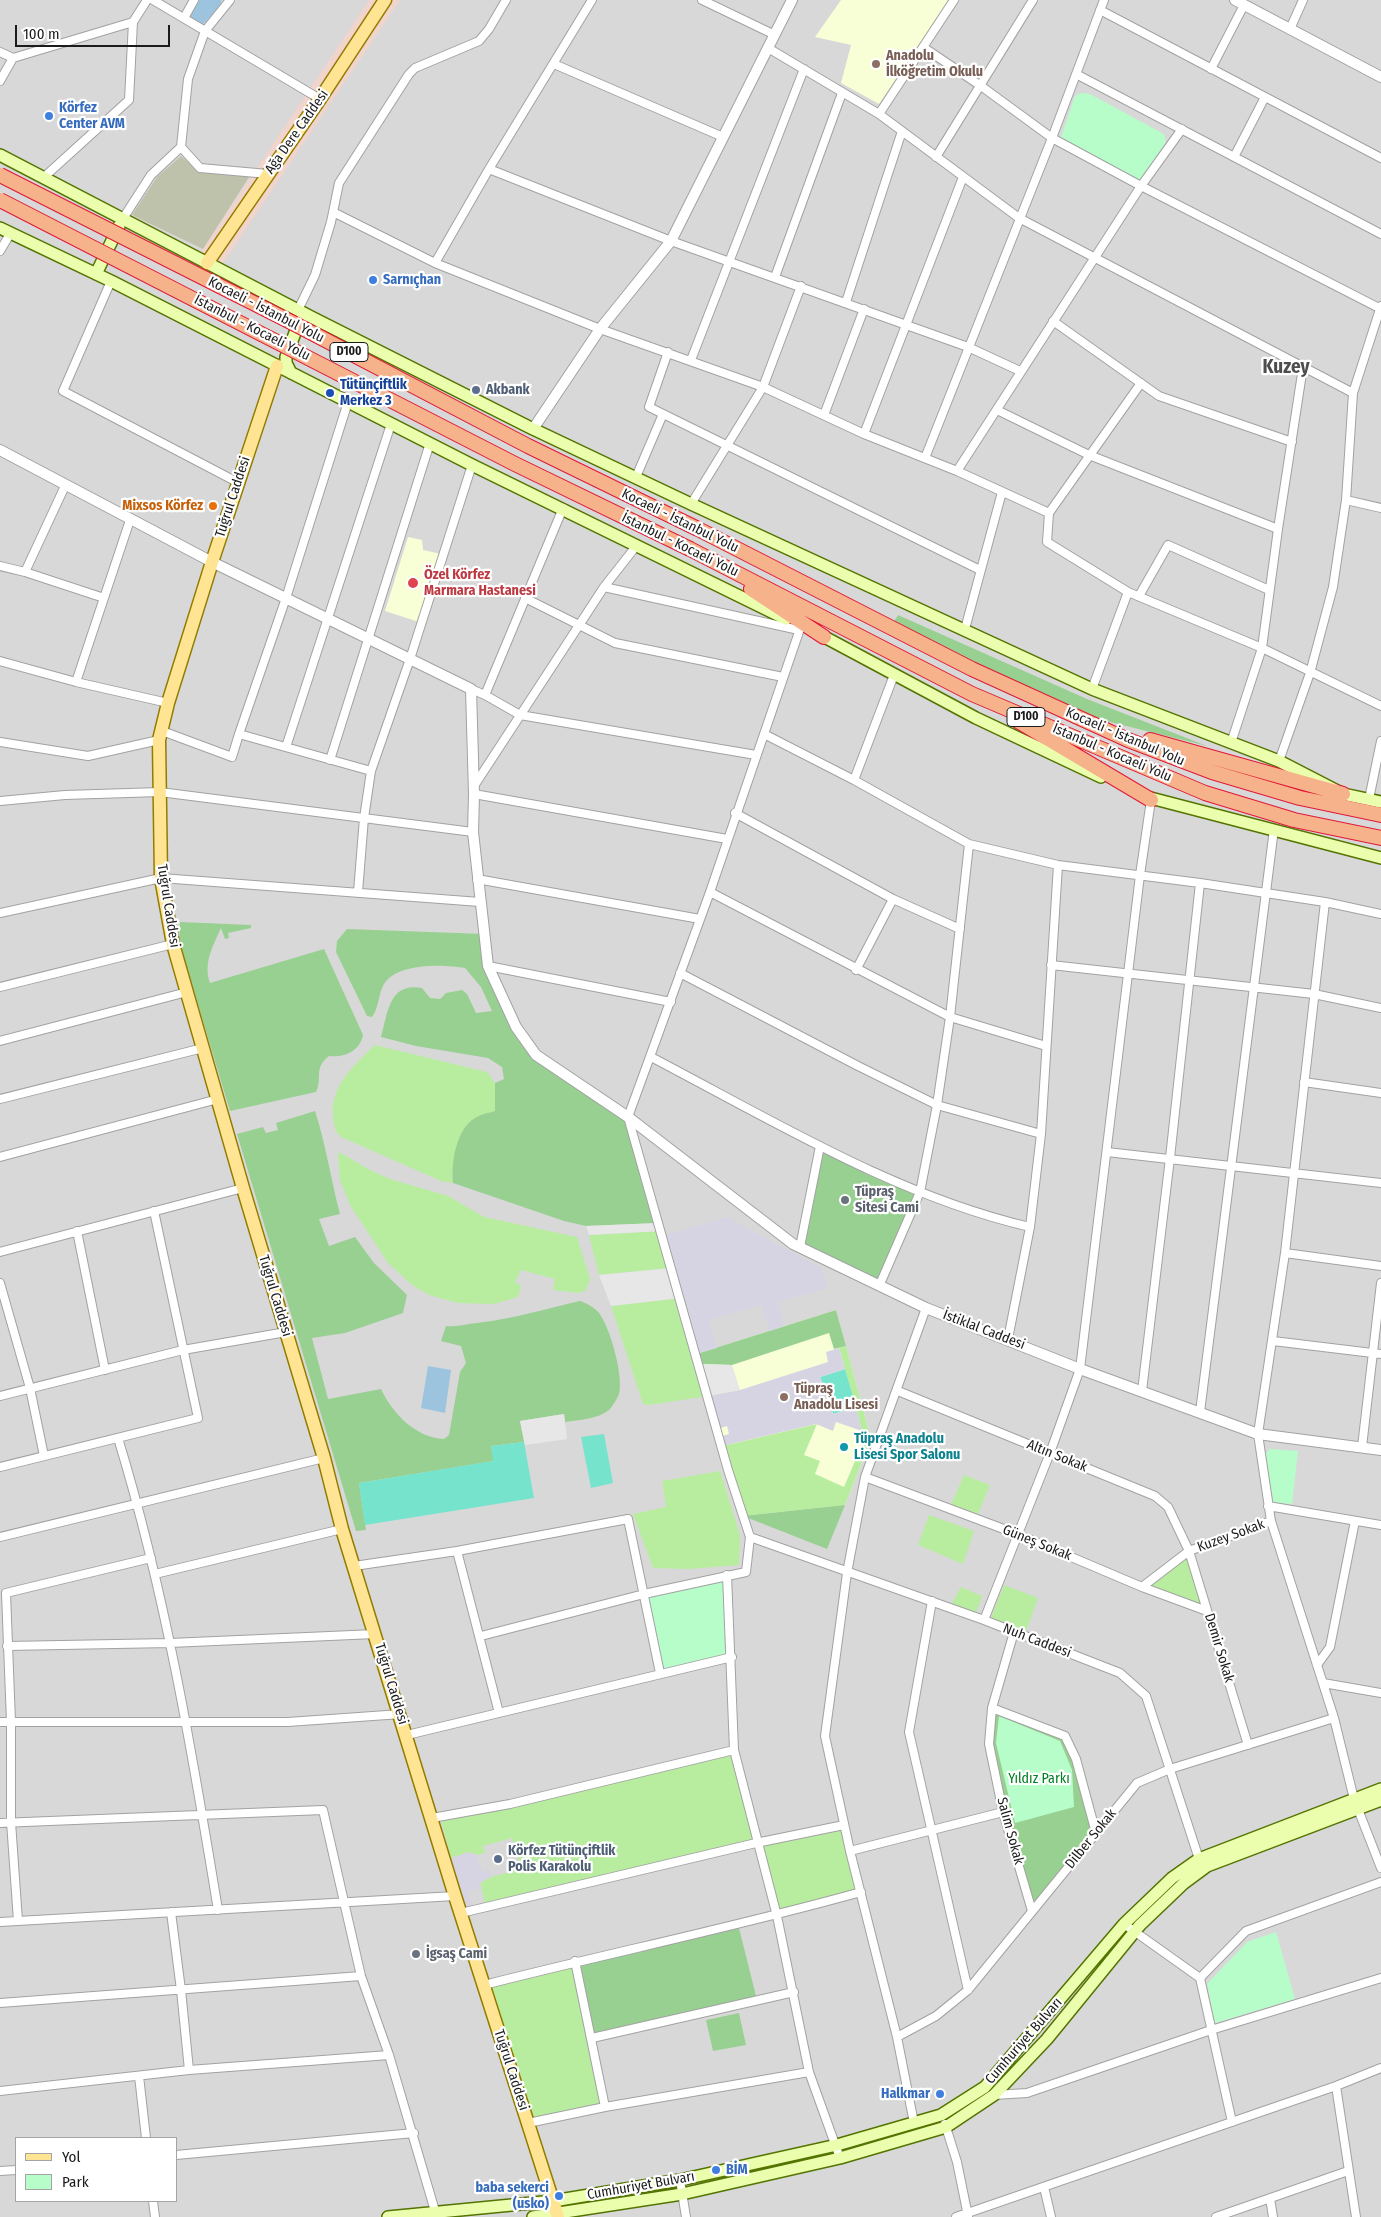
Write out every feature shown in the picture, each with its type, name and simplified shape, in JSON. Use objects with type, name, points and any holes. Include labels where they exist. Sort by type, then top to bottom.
[{"type":"highway","name":"Kocaeli - İstanbul Yolu","points":[[0,175],[300,326],[528,446],[698,529],[972,668],[1087,722],[1212,772],[1300,798],[1381,816]]},
{"type":"highway","name":"İstanbul - Kocaeli Yolu","points":[[0,200],[515,464],[690,549],[972,694],[1205,793],[1294,820],[1381,838]]},
{"type":"highway","points":[[690,549],[824,637]]},
{"type":"highway","points":[[972,694],[1151,800]]},
{"type":"highway","points":[[1087,722],[1343,794]]},
{"type":"main road","name":"Ağa Dere Caddesi","points":[[207,263],[320,99],[384,0]]},
{"type":"main road","points":[[0,155],[313,318],[534,429],[691,504],[1092,689],[1280,761],[1343,794],[1381,802]]},
{"type":"main road","points":[[96,274],[122,220]]},
{"type":"main road","points":[[5,231],[111,281],[472,465],[563,508],[800,628],[824,637],[976,718],[1151,800],[1274,829],[1381,858]]},
{"type":"main road","points":[[277,366],[298,310]]},
{"type":"main road","points":[[291,373],[286,363],[286,357],[299,322],[313,318]]},
{"type":"main road","name":"Tuğrul Caddesi","points":[[277,366],[237,482],[168,703],[160,735],[161,878],[173,944],[243,1188],[324,1458],[342,1529],[401,1714],[455,1896],[558,2216]]},
{"type":"main road","name":"Cumhuriyet Bulvarı","points":[[388,2217],[554,2201],[680,2180],[837,2145],[941,2115],[985,2087],[1124,1924],[1172,1878],[1203,1862],[1356,1804],[1381,1789]]},
{"type":"main road","name":"Cumhuriyet Bulvarı","points":[[1356,1804],[1381,1800]]},
{"type":"main road","name":"Cumhuriyet Bulvarı","points":[[533,2217],[558,2216],[682,2194],[840,2158],[946,2126],[994,2095],[1047,2039],[1134,1931],[1203,1862]]},
{"type":"street","points":[[43,178],[129,100],[133,22],[147,0]]},
{"type":"street","points":[[153,0],[320,99]]},
{"type":"street","points":[[184,18],[194,0]]},
{"type":"street","points":[[122,220],[151,175],[181,147],[188,79],[205,31],[230,0]]},
{"type":"street","points":[[298,310],[315,275],[333,212],[339,183],[409,74],[415,68],[479,41],[506,0]]},
{"type":"street","points":[[435,263],[489,169],[592,0]]},
{"type":"street","points":[[702,0],[775,35]]},
{"type":"street","points":[[534,429],[600,329],[671,241],[792,0]]},
{"type":"street","points":[[879,114],[954,0]]},
{"type":"street","points":[[936,157],[1033,0]]},
{"type":"street","points":[[925,458],[1052,138],[1104,0]]},
{"type":"street","points":[[1290,29],[1303,0]]},
{"type":"street","points":[[1211,68],[1240,2],[1381,78]]},
{"type":"street","points":[[1100,10],[1381,158]]},
{"type":"street","points":[[0,52],[13,58],[133,22]]},
{"type":"street","points":[[923,47],[981,86],[1052,138],[1141,186],[1381,307],[1353,393],[1346,500],[1333,586],[1310,673],[1280,761]]},
{"type":"street","points":[[768,48],[879,114],[1019,218],[1353,393]]},
{"type":"street","points":[[0,82],[13,58]]},
{"type":"street","points":[[554,64],[723,137]]},
{"type":"street","points":[[691,360],[804,69]]},
{"type":"street","points":[[1076,74],[1381,234]]},
{"type":"street","points":[[775,277],[842,92]]},
{"type":"street","points":[[1234,157],[1265,97]]},
{"type":"street","points":[[957,470],[1094,257],[1182,129]]},
{"type":"street","points":[[846,302],[902,131]]},
{"type":"street","points":[[181,147],[200,168],[268,174]]},
{"type":"street","points":[[489,169],[671,241],[864,308],[968,347],[1020,371]]},
{"type":"street","points":[[864,434],[908,325],[963,177]]},
{"type":"street","points":[[333,212],[435,263],[600,329],[763,387],[864,434],[957,470],[1048,513]]},
{"type":"street","points":[[0,251],[5,231]]},
{"type":"street","points":[[111,281],[63,391],[237,482]]},
{"type":"street","points":[[691,504],[728,447],[763,387],[801,286]]},
{"type":"street","points":[[824,415],[864,308]]},
{"type":"street","points":[[1053,321],[1159,396],[1292,442]]},
{"type":"street","points":[[668,352],[650,407],[980,570]]},
{"type":"street","points":[[1231,743],[1262,648],[1303,367]]},
{"type":"street","points":[[1141,382],[1048,513],[1048,542],[1128,592],[1262,648],[1381,706]]},
{"type":"street","points":[[0,742],[88,756],[160,735],[232,757],[286,598],[348,402]]},
{"type":"street","points":[[997,410],[1090,455],[1278,529]]},
{"type":"street","points":[[636,477],[663,414]]},
{"type":"street","points":[[286,747],[391,424]]},
{"type":"street","points":[[330,760],[430,443]]},
{"type":"street","points":[[0,450],[212,562],[485,695],[520,715],[756,755]]},
{"type":"street","points":[[358,892],[364,818],[371,771],[410,660],[472,465]]},
{"type":"street","points":[[25,572],[65,486]]},
{"type":"street","points":[[965,629],[1002,492]]},
{"type":"street","points":[[1346,500],[1381,508]]},
{"type":"street","points":[[485,695],[563,508]]},
{"type":"street","points":[[76,682],[130,520]]},
{"type":"street","points":[[637,545],[604,587],[578,626],[474,790],[727,839]]},
{"type":"street","points":[[1140,596],[1168,545],[1269,590]]},
{"type":"street","points":[[0,566],[25,572],[104,598]]},
{"type":"street","points":[[480,1636],[644,1594],[746,1572],[750,1537],[728,1470],[628,1117],[710,892],[800,628],[604,587]]},
{"type":"street","points":[[1092,689],[1128,592]]},
{"type":"street","points":[[525,598],[615,644],[783,677]]},
{"type":"street","points":[[0,661],[76,682],[168,703]]},
{"type":"street","points":[[854,780],[894,675]]},
{"type":"street","name":"İstiklal Caddesi","points":[[471,689],[474,790],[473,832],[488,966],[516,1027],[536,1055],[628,1117],[793,1244],[880,1284],[926,1308],[1080,1369],[1258,1434],[1381,1450]]},
{"type":"street","points":[[239,734],[371,771]]},
{"type":"street","points":[[764,734],[854,780],[969,844],[1058,865],[1200,882],[1325,902],[1381,914]]},
{"type":"street","points":[[1369,799],[1381,741]]},
{"type":"street","points":[[0,801],[65,795],[160,792],[473,832]]},
{"type":"street","points":[[984,1620],[1050,1453],[1080,1369],[1140,875],[1151,800]]},
{"type":"street","points":[[736,813],[893,899],[960,929]]},
{"type":"street","points":[[1200,1412],[1274,829]]},
{"type":"street","points":[[880,1284],[920,1192],[937,1105],[950,1016],[969,844]]},
{"type":"street","points":[[1008,1339],[1030,1227],[1040,1134],[1058,865]]},
{"type":"street","points":[[0,913],[161,878],[480,902]]},
{"type":"street","points":[[477,879],[700,919]]},
{"type":"street","points":[[1142,1391],[1200,882]]},
{"type":"street","points":[[710,892],[856,970],[950,1016],[1046,1046]]},
{"type":"street","points":[[856,970],[893,899]]},
{"type":"street","points":[[1325,902],[1285,1253],[1258,1434],[1271,1521],[1334,1718],[1356,1804],[1381,1868]]},
{"type":"street","points":[[0,988],[173,944]]},
{"type":"street","points":[[1051,964],[1314,994],[1381,1008]]},
{"type":"street","points":[[488,966],[670,1002]]},
{"type":"street","points":[[680,974],[937,1105],[1040,1134]]},
{"type":"street","points":[[0,1040],[187,992]]},
{"type":"street","points":[[0,1099],[203,1048]]},
{"type":"street","points":[[651,1057],[820,1146],[920,1192],[986,1217],[1030,1227]]},
{"type":"street","points":[[1304,1082],[1381,1093]]},
{"type":"street","points":[[0,1157],[218,1099]]},
{"type":"street","points":[[800,1247],[820,1146]]},
{"type":"street","points":[[1107,1152],[1381,1183]]},
{"type":"street","points":[[0,1252],[243,1188]]},
{"type":"street","points":[[0,1467],[198,1418],[154,1211]]},
{"type":"street","points":[[76,1231],[105,1370]]},
{"type":"street","points":[[1285,1253],[1381,1266]]},
{"type":"street","points":[[0,1283],[30,1388],[44,1456]]},
{"type":"street","points":[[1362,1447],[1377,1354],[1381,1283]]},
{"type":"street","points":[[914,2123],[897,2037],[850,1851],[825,1736],[847,1573],[865,1477],[898,1391],[926,1308]]},
{"type":"street","points":[[0,1396],[183,1350],[286,1332]]},
{"type":"street","points":[[1273,1341],[1377,1354]]},
{"type":"street","name":"Altın Sokak","points":[[898,1391],[1155,1496],[1168,1508],[1189,1551]]},
{"type":"street","points":[[118,1438],[138,1503],[170,1643],[186,1721],[218,1910]]},
{"type":"street","points":[[0,1537],[324,1458]]},
{"type":"street","name":"Güneş Sokak","points":[[865,1477],[1018,1534],[1142,1587],[1207,1611]]},
{"type":"street","points":[[1268,1506],[1381,1525]]},
{"type":"street","points":[[354,1566],[457,1550],[628,1519],[660,1673]]},
{"type":"street","name":"Kuzey Sokak","points":[[1142,1587],[1189,1551],[1271,1521]]},
{"type":"street","points":[[1317,1665],[1330,1647],[1355,1521]]},
{"type":"street","points":[[155,1574],[342,1529]]},
{"type":"street","name":"Nuh Caddesi","points":[[750,1537],[847,1573],[984,1620],[1120,1673],[1146,1696],[1203,1862]]},
{"type":"street","points":[[457,1550],[499,1713]]},
{"type":"street","name":"Demir Sokak","points":[[1189,1551],[1248,1745]]},
{"type":"street","points":[[18,1921],[11,1822],[11,1722],[6,1593],[151,1558]]},
{"type":"street","points":[[727,1575],[732,1657],[734,1750],[756,1843],[777,1916],[809,2072],[837,2145],[840,2158]]},
{"type":"street","points":[[932,1601],[909,1732],[930,1832],[968,1990]]},
{"type":"street","name":"Salim Sokak","points":[[1014,1632],[992,1708],[989,1744],[1003,1812],[1032,1911]]},
{"type":"street","points":[[7,1646],[170,1643],[376,1634]]},
{"type":"street","points":[[407,1736],[732,1657]]},
{"type":"street","points":[[1323,1683],[1381,1693]]},
{"type":"street","points":[[992,1708],[1065,1736],[1076,1759],[1096,1833]]},
{"type":"street","points":[[0,1722],[288,1722],[401,1714]]},
{"type":"street","name":"Dilber Sokak","points":[[897,2037],[936,2016],[968,1990],[1137,1783],[1170,1769],[1334,1718]]},
{"type":"street","points":[[432,1818],[510,1804],[734,1750]]},
{"type":"street","points":[[0,1823],[323,1810],[361,1976],[390,2055],[414,2133],[435,2212]]},
{"type":"street","points":[[850,1851],[1003,1812]]},
{"type":"street","points":[[461,1913],[756,1843],[844,1825]]},
{"type":"street","points":[[1200,1978],[1246,1931],[1381,1882]]},
{"type":"street","points":[[484,1985],[575,1962],[777,1916],[861,1892]]},
{"type":"street","points":[[0,1922],[344,1904],[455,1896]]},
{"type":"street","points":[[171,1912],[182,1990],[189,2070]]},
{"type":"street","points":[[1124,1924],[1200,1978],[1232,2122]]},
{"type":"street","points":[[575,1962],[605,2107]]},
{"type":"street","points":[[0,2003],[361,1976]]},
{"type":"street","points":[[985,2087],[994,2095],[1027,2093],[1211,2030],[1381,1978]]},
{"type":"street","points":[[592,2038],[794,1992]]},
{"type":"street","points":[[0,2090],[189,2070],[390,2055]]},
{"type":"street","points":[[956,2217],[968,2215],[1336,2086],[1381,2068]]},
{"type":"street","points":[[528,2123],[605,2107],[809,2072]]},
{"type":"street","points":[[140,2076],[146,2137]]},
{"type":"street","points":[[1336,2086],[1356,2217]]},
{"type":"street","points":[[941,2115],[957,2162],[968,2215]]},
{"type":"street","points":[[178,2155],[414,2133]]},
{"type":"street","points":[[0,2171],[15,2170]]},
{"type":"street","points":[[1216,2217],[1348,2171]]},
{"type":"street","points":[[680,2180],[686,2217]]},
{"type":"street","points":[[1044,2187],[1051,2217]]},
{"type":"street","points":[[1270,2198],[1273,2217]]},
{"type":"street","points":[[153,2202],[155,2217]]},
{"type":"shaded area","points":[[0,0],[1381,0],[1381,2217],[0,2217]]},
{"type":"shaded area","points":[[369,0],[400,0],[219,269],[197,258]]},
{"type":"shaded area","name":"Anadolu İlköğretim Okulu","points":[[841,0],[949,0],[879,104],[841,83],[851,45],[815,37]]},
{"type":"shaded area","points":[[181,156],[198,171],[249,177],[203,249],[132,215],[157,177]]},
{"type":"shaded area","name":"Özel Körfez Marmara Hastanesi","points":[[408,537],[422,540],[423,550],[441,554],[419,622],[385,611]]},
{"type":"shaded area","points":[[727,1217],[822,1269],[828,1288],[778,1302],[784,1326],[770,1331],[761,1305],[709,1320],[717,1348],[696,1354],[662,1236]]},
{"type":"shaded area","points":[[658,1223],[661,1231],[589,1235],[586,1226]]},
{"type":"shaded area","points":[[671,1268],[680,1298],[611,1306],[599,1275]]},
{"type":"shaded area","name":"Tüpraş Anadolu Lisesi","points":[[836,1310],[871,1439],[845,1505],[743,1516],[696,1354]]},
{"type":"shaded area","points":[[839,1348],[845,1369],[820,1377],[833,1414],[856,1407],[862,1431],[836,1422],[833,1431],[816,1424],[722,1446],[719,1437],[729,1434],[727,1426],[717,1429],[708,1396],[740,1390],[828,1362],[826,1352]]},
{"type":"shaded area","points":[[698,1364],[732,1365],[740,1390],[708,1396]]},
{"type":"shaded area","points":[[428,1366],[451,1370],[445,1413],[421,1408]]},
{"type":"shaded area","points":[[845,1369],[856,1407],[833,1414],[820,1377]]},
{"type":"shaded area","points":[[564,1414],[567,1439],[525,1445],[520,1421]]},
{"type":"shaded area","points":[[604,1434],[613,1483],[591,1488],[581,1437]]},
{"type":"shaded area","points":[[524,1442],[534,1498],[365,1525],[359,1483],[493,1461],[491,1446]]},
{"type":"shaded area","points":[[469,1852],[477,1855],[482,1872],[489,1870],[491,1877],[480,1883],[482,1888],[468,1891],[474,1910],[465,1912],[451,1858]]},
{"type":"green space","points":[[1081,93],[1090,94],[1164,134],[1166,142],[1140,181],[1061,137],[1075,96]]},
{"type":"green space","points":[[898,615],[1087,699],[1207,746],[1086,716],[892,625]]},
{"type":"green space","points":[[180,922],[251,925],[251,928],[228,933],[229,938],[225,939],[221,928],[208,962],[210,983],[324,949],[363,1035],[355,1049],[340,1056],[329,1056],[324,1060],[320,1069],[316,1092],[230,1111],[179,941]]},
{"type":"green space","points":[[347,929],[484,934],[488,966],[536,1055],[628,1117],[658,1223],[586,1226],[564,1221],[453,1183],[454,1157],[459,1138],[463,1130],[475,1118],[495,1111],[495,1083],[504,1079],[502,1067],[488,1058],[416,1046],[381,1037],[388,1009],[396,994],[411,987],[422,988],[430,998],[440,999],[446,993],[462,990],[467,994],[476,1013],[492,1011],[481,987],[465,968],[433,966],[410,969],[390,977],[382,988],[372,1017],[367,1016],[336,952],[337,941]]},
{"type":"green space","points":[[375,1045],[487,1072],[495,1083],[495,1111],[475,1118],[452,1172],[453,1183],[441,1181],[341,1137],[336,1130],[333,1119],[335,1095],[345,1076]]},
{"type":"green space","points":[[315,1111],[340,1214],[319,1219],[329,1246],[355,1237],[374,1263],[407,1295],[403,1313],[345,1333],[312,1338],[328,1399],[381,1389],[392,1407],[406,1423],[424,1434],[444,1439],[449,1435],[460,1372],[466,1363],[461,1346],[441,1341],[446,1326],[503,1319],[580,1301],[595,1309],[603,1320],[615,1352],[620,1376],[619,1394],[609,1410],[582,1420],[565,1422],[564,1414],[520,1421],[524,1442],[491,1446],[494,1461],[359,1483],[366,1530],[356,1531],[237,1134],[263,1127],[266,1133],[278,1130],[276,1123]]},
{"type":"green space","points":[[820,1146],[920,1192],[880,1284],[800,1247]]},
{"type":"green space","points":[[339,1152],[390,1179],[448,1196],[484,1217],[577,1237],[590,1279],[585,1291],[578,1293],[553,1290],[555,1279],[521,1270],[515,1282],[521,1286],[518,1297],[494,1304],[458,1303],[429,1295],[412,1285],[388,1263],[350,1205],[340,1180]]},
{"type":"green space","points":[[661,1231],[671,1268],[599,1275],[589,1235]]},
{"type":"green space","points":[[680,1298],[708,1396],[649,1405],[643,1404],[611,1306]]},
{"type":"green space","points":[[836,1310],[846,1346],[834,1349],[829,1333],[732,1365],[698,1364],[696,1354]]},
{"type":"green space","points":[[846,1346],[871,1439],[845,1505],[743,1516],[722,1446],[817,1424],[804,1455],[820,1461],[815,1474],[844,1487],[867,1433],[862,1431],[839,1348]]},
{"type":"green space","points":[[1270,1449],[1298,1451],[1292,1504],[1270,1502],[1263,1456]]},
{"type":"green space","points":[[720,1471],[740,1535],[739,1565],[689,1569],[653,1568],[633,1514],[666,1507],[662,1481]]},
{"type":"green space","points":[[964,1475],[990,1485],[978,1514],[951,1505]]},
{"type":"green space","points":[[845,1505],[827,1549],[743,1516]]},
{"type":"green space","points":[[929,1515],[974,1531],[963,1564],[918,1545]]},
{"type":"green space","points":[[1189,1551],[1207,1611],[1142,1587]]},
{"type":"green space","points":[[727,1575],[732,1657],[660,1673],[644,1594]]},
{"type":"green space","points":[[1004,1585],[1038,1598],[1026,1631],[991,1618]]},
{"type":"green space","points":[[961,1587],[982,1596],[976,1613],[951,1605]]},
{"type":"green space","points":[[992,1708],[1065,1736],[1096,1833],[1032,1911],[989,1744]]},
{"type":"green space","name":"Yıldız Parkı","points":[[999,1716],[1060,1741],[1072,1770],[1074,1807],[1015,1823],[996,1743]]},
{"type":"green space","points":[[734,1750],[756,1843],[844,1825],[861,1892],[777,1916],[757,1844],[486,1907],[480,1883],[491,1877],[521,1869],[512,1838],[483,1846],[485,1853],[477,1855],[469,1852],[451,1858],[440,1816]]},
{"type":"green space","points":[[738,1924],[757,2000],[592,2038],[575,1961]]},
{"type":"green space","points":[[1276,1932],[1295,1999],[1215,2023],[1207,1984],[1247,1942]]},
{"type":"green space","points":[[575,1961],[605,2107],[528,2123],[484,1985]]},
{"type":"green space","points":[[739,2013],[746,2045],[713,2051],[706,2020]]},
{"type":"waterway","points":[[198,16],[212,0]]},
{"type":"place","name":"Anadolu İlköğretim Okulu","points":[[876,64]]},
{"type":"place","name":"Körfez Center AVM","points":[[49,116]]},
{"type":"place","name":"Sarnıçhan","points":[[373,280]]},
{"type":"place","name":"Akbank","points":[[476,390]]},
{"type":"place","name":"Tütünçiftlik Merkez 3","points":[[330,393]]},
{"type":"place","name":"Mixsos Körfez","points":[[213,506]]},
{"type":"place","name":"Özel Körfez Marmara Hastanesi","points":[[413,583]]},
{"type":"place","name":"Tüpraş Sitesi Cami","points":[[845,1200]]},
{"type":"place","name":"Tüpraş Anadolu Lisesi","points":[[784,1397]]},
{"type":"place","name":"Tüpraş Anadolu Lisesi Spor Salonu","points":[[844,1447]]},
{"type":"place","name":"Körfez Tütünçiftlik Polis Karakolu","points":[[498,1859]]},
{"type":"place","name":"İgsaş Cami","points":[[416,1954]]},
{"type":"place","name":"Halkmar","points":[[940,2094]]},
{"type":"place","name":"BİM","points":[[716,2170]]},
{"type":"place","name":"baba sekerci (usko)","points":[[559,2196]]},
{"type":"district","name":"Kuzey","points":[[1286,368]]}]
